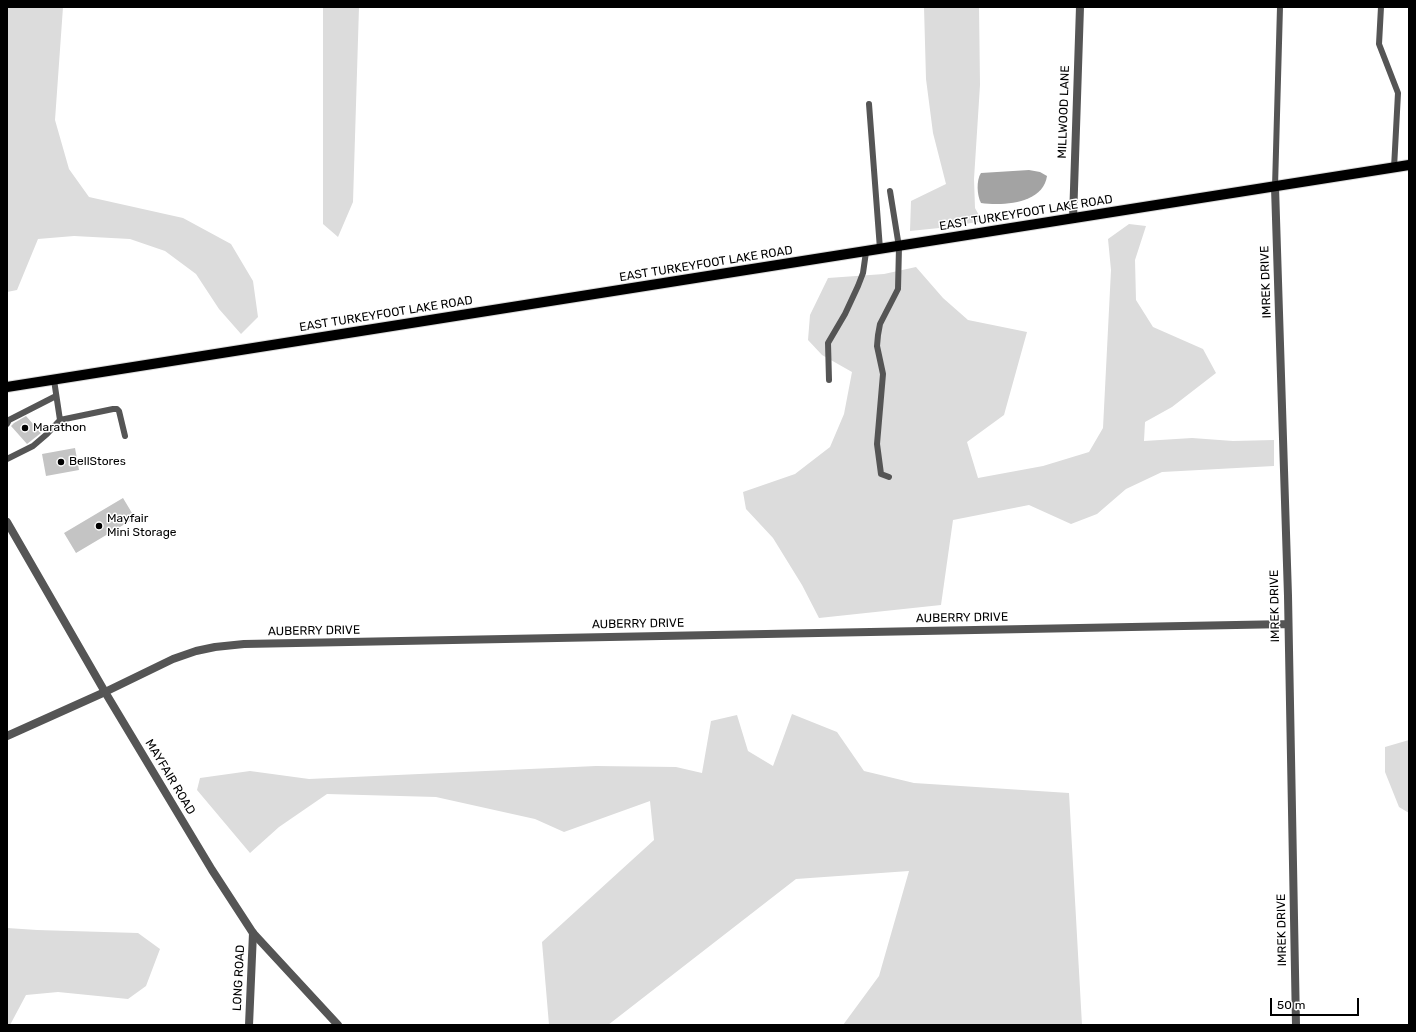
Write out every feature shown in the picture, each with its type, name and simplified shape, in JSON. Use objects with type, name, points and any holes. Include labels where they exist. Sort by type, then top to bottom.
[{"type":"main road","name":"EAST TURKEYFOOT LAKE ROAD","points":[[7,387],[899,247],[1409,165]]},
{"type":"street","name":"MILLWOOD LANE","points":[[1073,219],[1080,7]]},
{"type":"street","name":"IMREK DRIVE","points":[[1275,187],[1288,624],[1296,1025]]},
{"type":"street","name":"MAYFAIR ROAD","points":[[7,522],[105,692],[212,870],[253,933],[338,1025]]},
{"type":"street","name":"AUBERRY DRIVE","points":[[7,736],[105,692],[173,659],[196,651],[215,647],[244,644],[1288,624]]},
{"type":"street","name":"LONG ROAD","points":[[249,1025],[253,933]]},
{"type":"lane","points":[[1275,187],[1280,7]]},
{"type":"lane","points":[[1381,7],[1380,44],[1398,93],[1394,168]]},
{"type":"lane","points":[[869,104],[880,250]]},
{"type":"lane","points":[[889,477],[881,474],[877,444],[883,374],[877,346],[880,324],[898,289],[899,247],[890,191]]},
{"type":"lane","points":[[829,380],[828,343],[845,314],[858,286],[863,273],[866,252]]},
{"type":"lane","points":[[54,380],[60,420]]},
{"type":"lane","points":[[7,424],[8,420],[56,396]]},
{"type":"lane","points":[[7,451],[8,458],[33,446],[60,420],[113,409],[117,409],[121,416],[125,436]]},
{"type":"shaded area","points":[[7,7],[63,7],[55,120],[69,169],[89,197],[183,218],[231,244],[253,281],[258,317],[241,334],[219,309],[196,274],[165,251],[130,239],[74,236],[38,239],[17,290],[7,292]]},
{"type":"shaded area","points":[[323,7],[359,7],[353,202],[338,237],[323,224]]},
{"type":"shaded area","points":[[924,7],[979,7],[980,85],[974,179],[975,208],[982,221],[949,227],[910,231],[911,201],[946,184],[933,133],[926,79]]},
{"type":"shaded area","points":[[1029,170],[1040,172],[1047,176],[1044,185],[1030,198],[1010,203],[981,203],[978,180],[981,173]]},
{"type":"shaded area","points":[[1129,224],[1146,226],[1135,260],[1136,300],[1153,327],[1203,349],[1216,373],[1172,407],[1145,422],[1144,441],[1192,438],[1233,441],[1274,440],[1274,466],[1162,472],[1126,489],[1097,514],[1071,524],[1029,505],[953,520],[941,605],[819,618],[802,585],[773,538],[746,509],[743,492],[795,474],[830,447],[844,414],[852,372],[822,355],[808,340],[810,315],[828,278],[884,274],[916,267],[943,298],[968,320],[1027,332],[1004,415],[967,442],[978,478],[1043,466],[1089,452],[1103,428],[1111,270],[1108,239]]},
{"type":"shaded area","points":[[792,714],[837,732],[864,771],[914,783],[1069,793],[1082,1025],[843,1025],[879,976],[909,871],[796,879],[608,1025],[549,1025],[542,942],[654,840],[650,801],[564,832],[535,819],[436,797],[327,794],[279,827],[250,853],[197,790],[200,778],[250,771],[309,779],[596,766],[676,767],[702,773],[711,721],[737,715],[748,751],[773,766]]},
{"type":"shaded area","points":[[1409,740],[1409,813],[1399,807],[1385,772],[1385,747]]},
{"type":"shaded area","points":[[7,928],[138,933],[160,949],[146,986],[128,999],[58,992],[26,995],[10,1025],[7,1025]]},
{"type":"building","name":"Marathon","points":[[26,416],[41,433],[27,444],[11,426]]},
{"type":"building","name":"BellStores","points":[[75,448],[79,470],[46,476],[42,454]]},
{"type":"building","name":"Mayfair Mini Storage","points":[[123,498],[135,518],[76,553],[64,533]]},
{"type":"place","name":"Marathon","points":[[25,428]]},
{"type":"place","name":"BellStores","points":[[61,462]]},
{"type":"place","name":"Mayfair Mini Storage","points":[[99,526]]}]
